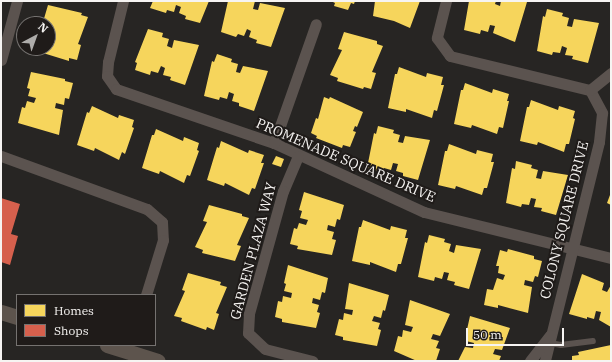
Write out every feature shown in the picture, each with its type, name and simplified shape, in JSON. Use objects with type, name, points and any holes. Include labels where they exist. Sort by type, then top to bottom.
[{"type":"main road","points":[[1,312],[16,317]]},
{"type":"main road","points":[[110,346],[158,361]]},
{"type":"street","points":[[1,60],[17,1]]},
{"type":"street","name":"PROMENADE SQUARE DRIVE","points":[[123,1],[108,62],[107,76],[116,89],[274,143],[298,156],[424,212],[573,247],[611,258]]},
{"type":"street","points":[[446,1],[437,38],[450,56],[590,90],[611,73]]},
{"type":"street","points":[[274,143],[316,24]]},
{"type":"street","name":"COLONY SQUARE DRIVE","points":[[545,361],[606,111],[590,90]]},
{"type":"street","points":[[1,156],[147,209],[162,222],[163,240],[146,294]]},
{"type":"street","name":"GARDEN PLAZA WAY","points":[[298,156],[283,191],[249,314],[248,333],[265,349],[312,361]]},
{"type":"street","name":"COLONY SQUARE DRIVE","points":[[530,361],[551,338]]},
{"type":"lane","points":[[551,338],[561,345],[593,341]]},
{"type":"building: Homes","points":[[153,1],[209,1],[200,23],[185,19],[186,16],[179,13],[181,7],[176,5],[174,12],[167,10],[166,13],[150,8]]},
{"type":"building: Homes","points":[[228,1],[255,1],[253,9],[258,10],[260,3],[285,8],[271,47],[256,43],[257,40],[249,37],[251,31],[247,29],[244,36],[238,34],[236,37],[221,32]]},
{"type":"building: Homes","points":[[331,1],[355,1],[354,4],[351,3],[348,10],[334,6],[335,3]]},
{"type":"building: Homes","points":[[375,1],[420,1],[410,28],[394,21],[373,16]]},
{"type":"building: Homes","points":[[469,1],[496,1],[495,4],[500,6],[501,1],[527,2],[515,42],[493,33],[495,26],[490,25],[488,32],[481,30],[480,34],[464,30]]},
{"type":"building: Homes","points":[[48,5],[82,13],[81,15],[88,17],[78,44],[81,45],[77,60],[69,58],[69,61],[53,56],[56,56],[56,16],[45,16]]},
{"type":"building: Homes","points":[[547,9],[563,13],[562,16],[569,18],[567,26],[572,27],[574,19],[599,23],[588,63],[572,59],[573,56],[565,55],[567,48],[562,46],[560,53],[553,52],[552,55],[537,51],[543,16],[545,17]]},
{"type":"building: Homes","points":[[148,29],[163,33],[162,37],[169,39],[167,46],[172,48],[174,40],[199,45],[185,85],[170,80],[171,77],[163,75],[165,68],[161,66],[158,73],[151,71],[150,75],[135,70],[137,63],[135,62]]},
{"type":"building: Homes","points":[[344,32],[377,41],[377,44],[383,46],[372,72],[376,73],[371,89],[364,87],[363,89],[337,81],[338,78],[330,75],[342,50],[338,49]]},
{"type":"building: Homes","points":[[217,54],[232,59],[231,62],[238,64],[236,72],[240,73],[243,66],[268,71],[254,111],[239,106],[239,103],[232,101],[234,94],[229,92],[227,99],[220,97],[219,100],[204,96],[212,61],[214,62]]},
{"type":"building: Homes","points":[[399,67],[426,77],[427,73],[443,77],[441,85],[444,85],[437,111],[434,110],[432,118],[406,109],[406,112],[388,108],[395,74],[397,74]]},
{"type":"building: Homes","points":[[31,72],[65,79],[65,81],[73,83],[69,99],[65,98],[64,105],[56,103],[55,108],[63,110],[59,135],[18,123],[22,107],[25,108],[27,101],[34,103],[36,98],[28,96],[30,89],[27,88]]},
{"type":"building: Homes","points":[[465,83],[492,93],[493,89],[509,94],[507,101],[509,101],[503,128],[499,127],[497,134],[472,125],[471,128],[454,124],[461,90],[463,90]]},
{"type":"building: Homes","points":[[324,97],[329,99],[330,97],[363,112],[357,127],[355,126],[353,131],[356,132],[350,147],[343,145],[342,148],[316,138],[317,136],[311,133],[316,118],[318,119]]},
{"type":"building: Homes","points":[[531,100],[558,110],[559,106],[575,111],[573,118],[575,119],[569,144],[566,144],[564,152],[538,142],[537,145],[520,141],[527,107],[529,107]]},
{"type":"building: Homes","points":[[92,106],[118,118],[119,115],[134,120],[132,127],[134,128],[125,154],[122,152],[119,160],[95,148],[94,151],[77,145],[87,112],[89,113]]},
{"type":"building: Homes","points":[[378,126],[394,130],[393,133],[400,135],[398,142],[403,143],[405,136],[430,140],[418,180],[403,176],[403,173],[396,171],[398,164],[393,163],[391,170],[384,168],[383,172],[367,168],[374,133],[376,134]]},
{"type":"building: Homes","points":[[156,129],[183,141],[184,137],[199,143],[197,150],[199,151],[190,176],[187,175],[184,183],[160,171],[159,174],[142,168],[152,135],[154,135]]},
{"type":"building: Homes","points":[[221,141],[248,153],[249,150],[264,155],[261,163],[264,163],[255,189],[252,188],[249,195],[225,183],[224,186],[207,180],[217,147],[219,148]]},
{"type":"building: Homes","points":[[449,144],[476,154],[477,150],[493,154],[491,162],[494,162],[487,188],[484,188],[482,195],[456,186],[455,189],[438,185],[445,151],[447,151]]},
{"type":"building: Homes","points":[[276,156],[284,159],[281,167],[272,164]]},
{"type":"building: Homes","points":[[516,161],[532,165],[531,168],[538,170],[536,178],[541,179],[543,171],[568,175],[556,215],[541,211],[542,208],[534,207],[536,199],[531,198],[529,205],[522,204],[521,207],[506,203],[512,168],[515,169]]},
{"type":"building: Homes","points":[[304,192],[344,205],[340,220],[337,219],[335,227],[328,225],[327,230],[334,232],[332,239],[336,240],[332,255],[297,249],[298,246],[290,244],[294,228],[297,229],[299,223],[306,225],[308,220],[300,218],[302,211],[299,210]]},
{"type":"building: Homes","points":[[611,195],[611,205],[607,203]]},
{"type":"building: Homes","points":[[209,205],[242,214],[242,216],[249,218],[237,245],[241,246],[235,261],[202,253],[203,250],[195,247],[207,222],[203,221]]},
{"type":"building: Homes","points":[[363,220],[390,230],[391,226],[407,230],[405,238],[408,238],[401,264],[398,264],[396,272],[370,262],[370,265],[352,261],[359,227],[361,227]]},
{"type":"building: Homes","points":[[429,235],[445,239],[444,242],[451,244],[449,251],[454,253],[456,245],[481,249],[469,289],[454,285],[455,282],[447,280],[449,273],[444,272],[442,279],[435,277],[434,281],[418,277],[425,242],[427,243]]},
{"type":"building: Homes","points":[[508,249],[534,256],[534,259],[542,261],[538,277],[535,276],[533,282],[525,280],[524,285],[532,287],[528,313],[498,305],[498,308],[484,305],[487,289],[493,290],[497,278],[503,280],[505,275],[498,273],[499,266],[496,266],[500,250],[507,252]]},
{"type":"building: Homes","points":[[288,265],[328,278],[325,293],[322,292],[320,300],[313,298],[312,303],[319,305],[317,312],[320,313],[316,328],[282,322],[282,319],[275,317],[278,301],[282,302],[283,296],[291,298],[292,293],[284,291],[286,284],[284,283]]},
{"type":"building: Homes","points":[[188,273],[221,282],[220,285],[227,287],[216,313],[219,314],[214,330],[207,327],[206,330],[181,321],[182,318],[174,316],[185,291],[182,290]]},
{"type":"building: Homes","points":[[582,274],[604,283],[602,290],[607,292],[611,285],[611,327],[599,320],[601,312],[596,311],[594,319],[587,317],[587,319],[569,314]]},
{"type":"building: Homes","points":[[349,283],[389,295],[385,311],[383,310],[381,318],[374,316],[372,321],[380,323],[378,329],[381,330],[377,346],[343,340],[343,337],[335,335],[339,319],[343,320],[344,313],[352,315],[353,310],[345,309]]},
{"type":"building: Homes","points":[[410,300],[450,314],[440,336],[433,334],[431,339],[439,341],[436,348],[440,349],[436,361],[417,361],[394,351],[398,336],[402,337],[403,330],[411,332],[413,327],[405,325]]},
{"type":"building: Homes","points":[[470,316],[510,328],[502,350],[495,349],[493,354],[501,356],[499,361],[458,361],[465,347],[473,348],[474,343],[466,341]]},
{"type":"building: Homes","points":[[611,345],[611,361],[572,361],[572,356],[579,355],[578,352]]},
{"type":"building: Shops","points":[[1,198],[20,204],[11,234],[18,236],[10,265],[1,262]]}]
